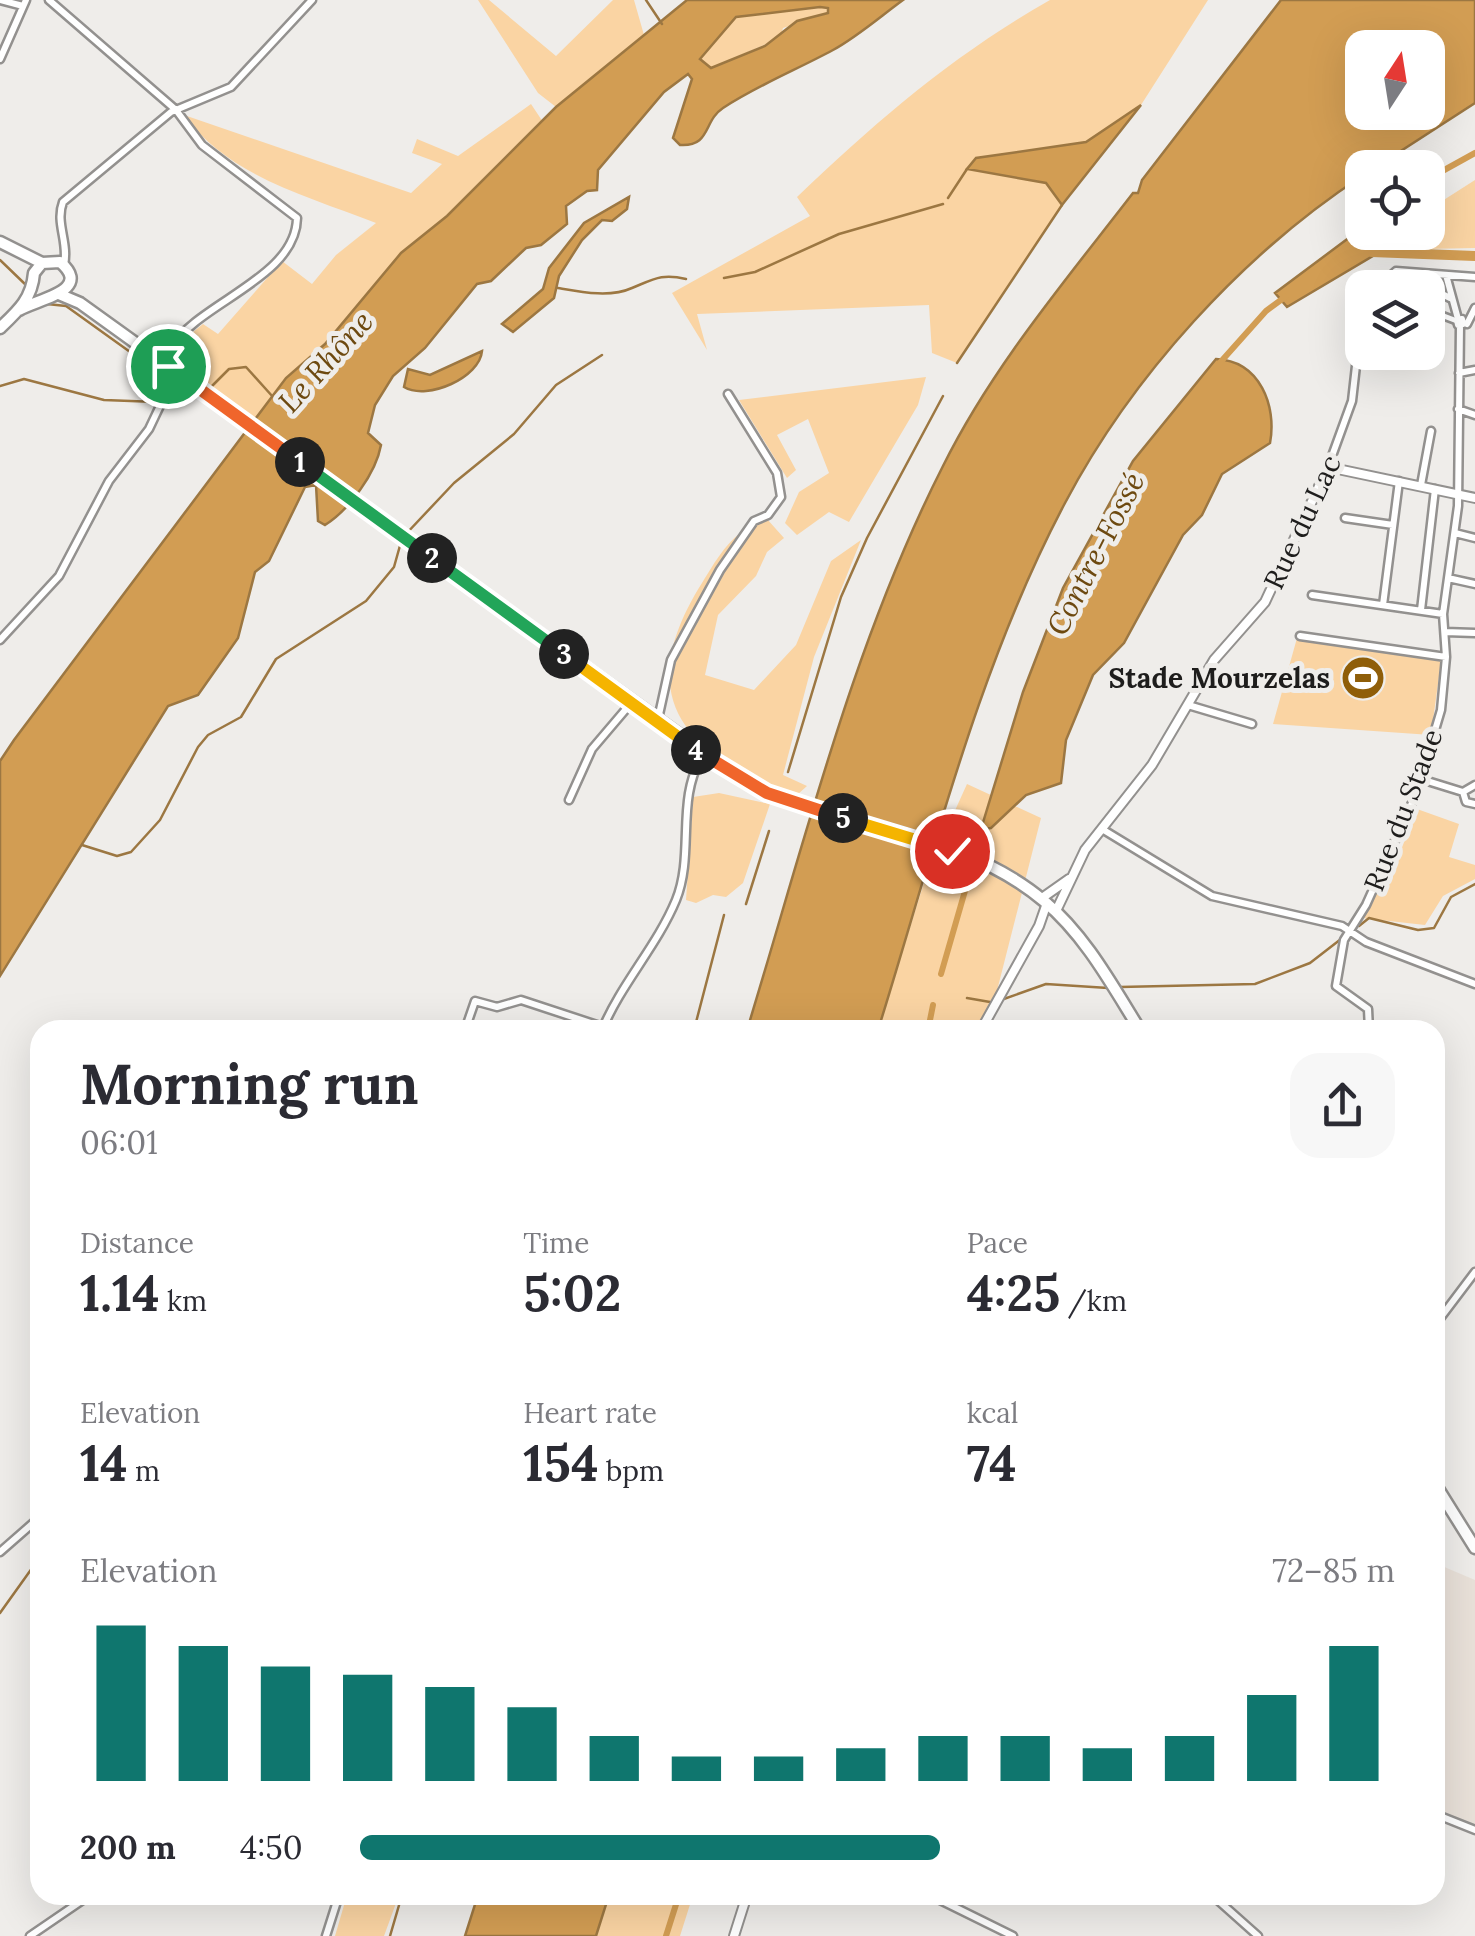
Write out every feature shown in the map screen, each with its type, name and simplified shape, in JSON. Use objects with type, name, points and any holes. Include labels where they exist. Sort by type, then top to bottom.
[{"type":"main road","points":[[0,243],[42,263],[60,263],[80,302]]},
{"type":"main road","points":[[0,243],[34,273]]},
{"type":"main road","points":[[0,328],[35,287],[34,273],[42,263]]},
{"type":"main road","points":[[61,295],[70,284]]},
{"type":"main road","points":[[35,287],[46,297]]},
{"type":"main road","points":[[19,310],[46,297],[61,295],[80,302],[745,782],[800,805],[952,851],[1052,908],[1133,1020]]},
{"type":"main road","points":[[1445,1500],[1475,1548]]},
{"type":"street","points":[[0,0],[25,3],[0,59]]},
{"type":"street","points":[[49,0],[176,110],[202,145],[297,218],[297,226],[270,269],[186,331],[172,347]]},
{"type":"street","points":[[60,263],[67,246],[59,214],[62,202],[176,110],[230,87],[312,0]]},
{"type":"street","points":[[1446,275],[1475,277]]},
{"type":"street","name":"Rue du Stade","points":[[1369,1020],[1368,1009],[1336,986],[1340,955],[1421,778],[1437,729],[1446,656],[1443,614],[1459,494],[1459,372],[1464,324],[1450,298],[1446,275]]},
{"type":"street","points":[[1445,296],[1450,298]]},
{"type":"street","points":[[1464,324],[1475,308]]},
{"type":"street","name":"Rue du Lac","points":[[1069,879],[1152,765],[1214,660],[1265,602],[1328,467],[1352,401],[1355,370]]},
{"type":"street","points":[[1459,372],[1475,370]]},
{"type":"street","points":[[0,640],[60,576],[109,480],[149,430],[176,372]]},
{"type":"street","points":[[657,721],[671,660],[720,570],[754,520],[768,515],[782,497],[778,473],[728,394]]},
{"type":"street","points":[[1458,408],[1475,414]]},
{"type":"street","points":[[1421,485],[1432,431]]},
{"type":"street","points":[[1328,467],[1474,499]]},
{"type":"street","points":[[1383,605],[1398,481]]},
{"type":"street","points":[[1421,610],[1435,488]]},
{"type":"street","points":[[1345,518],[1393,525]]},
{"type":"street","points":[[1455,533],[1475,538]]},
{"type":"street","points":[[1448,578],[1475,584]]},
{"type":"street","points":[[1312,596],[1443,614]]},
{"type":"street","points":[[1445,632],[1475,634]]},
{"type":"street","points":[[1300,636],[1446,656]]},
{"type":"street","points":[[569,800],[592,749],[632,702]]},
{"type":"street","points":[[1188,705],[1252,724]]},
{"type":"street","points":[[607,1020],[676,902],[683,874],[690,784],[703,755]]},
{"type":"street","points":[[1421,778],[1463,792]]},
{"type":"street","points":[[1463,792],[1475,784]]},
{"type":"street","points":[[1463,792],[1466,802],[1475,804]]},
{"type":"street","points":[[1102,829],[1212,896],[1350,930],[1366,942],[1475,984]]},
{"type":"street","points":[[987,1020],[1069,879]]},
{"type":"street","points":[[1039,926],[1069,879]]},
{"type":"street","points":[[468,1020],[475,1001],[496,1007],[521,1000],[579,1020]]},
{"type":"street","points":[[1445,1312],[1475,1272]]},
{"type":"street","points":[[0,1552],[30,1525]]},
{"type":"street","points":[[1445,1818],[1475,1830]]},
{"type":"street","points":[[30,1936],[75,1905]]},
{"type":"street","points":[[326,1936],[336,1905]]},
{"type":"street","points":[[734,1936],[744,1905]]},
{"type":"street","points":[[950,1905],[1014,1936]]},
{"type":"street","points":[[1223,1905],[1258,1936]]},
{"type":"shaded area","points":[[478,0],[489,0],[556,56],[613,0],[634,0],[644,35],[556,107],[538,93]]},
{"type":"shaded area","points":[[1050,0],[1208,0],[1141,105],[1086,142],[977,158],[968,169],[1046,183],[1062,205],[957,363],[932,353],[929,305],[697,314],[707,350],[672,293],[810,216],[797,197],[857,142],[948,67]]},
{"type":"shaded area","points":[[828,7],[829,13],[783,28],[780,38],[711,68],[700,59],[736,17]]},
{"type":"shaded area","points":[[531,104],[543,122],[447,216],[401,253],[325,344],[286,378],[255,421],[173,360],[183,340],[203,324],[218,334],[282,261],[312,284],[336,255],[376,223],[247,169],[202,136],[184,115],[411,193],[442,164],[412,153],[417,139],[458,156]]},
{"type":"shaded area","points":[[1475,180],[1475,248],[1445,249],[1445,199]]},
{"type":"shaded area","points":[[926,377],[918,405],[849,522],[829,512],[797,535],[785,523],[799,492],[829,473],[808,419],[777,435],[796,470],[787,478],[739,400]]},
{"type":"shaded area","points":[[767,519],[784,538],[767,552],[756,576],[718,615],[705,675],[754,690],[796,645],[831,561],[861,540],[814,657],[783,775],[807,786],[797,795],[724,761],[698,741],[680,717],[671,690],[671,659],[681,623],[702,583],[736,536]]},
{"type":"shaded area","name":"Stade Mourzelas","points":[[1297,638],[1442,654],[1431,735],[1273,724]]},
{"type":"shaded area","points":[[967,784],[1041,818],[990,1020],[881,1020],[928,870]]},
{"type":"shaded area","points":[[719,793],[770,804],[743,883],[726,897],[713,895],[696,903],[686,900],[693,797]]},
{"type":"shaded area","points":[[1417,809],[1459,824],[1449,857],[1475,865],[1475,879],[1443,896],[1425,925],[1362,918],[1401,850]]},
{"type":"shaded area","points":[[1445,1567],[1475,1580],[1475,1827],[1445,1814]]},
{"type":"shaded area","points":[[344,1905],[395,1905],[384,1936],[335,1936]]},
{"type":"shaded area","points":[[606,1905],[690,1905],[680,1936],[596,1936]]},
{"type":"water","name":"Le Rhône","points":[[687,0],[903,0],[842,45],[723,108],[702,138],[690,145],[680,145],[673,138],[692,79],[688,74],[664,92],[598,170],[597,190],[587,191],[566,206],[567,224],[541,245],[526,248],[491,281],[477,284],[425,348],[393,376],[375,405],[368,433],[381,445],[374,467],[352,500],[325,525],[318,521],[316,485],[305,487],[269,561],[255,572],[238,638],[198,695],[168,706],[0,976],[0,761],[286,378],[325,344],[401,253],[447,216],[556,107]],"holes":[[[828,8],[828,13],[797,21],[765,46],[711,68],[700,59],[736,17]]]},
{"type":"water","points":[[1281,0],[1475,0],[1475,103],[1445,122],[1445,30],[1345,30],[1345,130],[1433,130],[1402,150],[1345,150],[1345,188],[1274,243],[1194,322],[1123,409],[1092,456],[1034,566],[982,695],[881,1020],[750,1020],[833,744],[911,533],[962,429],[984,394],[1133,193],[1138,193],[1142,180]]},
{"type":"water","points":[[1141,105],[1062,205],[1046,183],[967,169],[976,158],[1086,142]]},
{"type":"water","points":[[629,197],[627,209],[612,221],[602,220],[582,240],[559,276],[554,298],[513,332],[502,324],[543,289],[549,268],[584,223]]},
{"type":"water","points":[[1345,241],[1345,250],[1383,250],[1287,307],[1275,293]]},
{"type":"water","points":[[482,351],[472,370],[451,384],[426,391],[404,387],[408,369],[430,375]]},
{"type":"water","points":[[1216,359],[1244,368],[1262,388],[1271,415],[1270,443],[1222,474],[1202,515],[1183,535],[1124,643],[1093,675],[1066,740],[1061,783],[1026,795],[991,828],[981,829],[1023,692],[1063,588],[1133,461]]},
{"type":"water","points":[[475,1905],[606,1905],[596,1936],[465,1936]]},
{"type":"waterway","points":[[646,0],[662,24]]},
{"type":"waterway","name":"Contre-Fossé","points":[[1445,170],[1475,153]]},
{"type":"waterway","points":[[948,198],[967,169]]},
{"type":"waterway","points":[[724,278],[755,272],[839,234],[943,204]]},
{"type":"waterway","points":[[957,363],[1062,205]]},
{"type":"waterway","points":[[1372,252],[1475,256]]},
{"type":"waterway","points":[[0,260],[27,286]]},
{"type":"waterway","points":[[558,288],[605,293],[658,278],[686,279]]},
{"type":"waterway","name":"Contre-Fossé","points":[[1217,366],[1266,311],[1285,297]]},
{"type":"waterway","points":[[47,304],[66,306],[165,377]]},
{"type":"waterway","points":[[405,535],[454,483],[514,434],[556,385],[602,355]]},
{"type":"waterway","name":"Le Rhône","points":[[209,389],[229,369],[246,367],[273,397]]},
{"type":"waterway","points":[[0,386],[24,379],[104,400],[157,402]]},
{"type":"waterway","points":[[176,384],[191,395]]},
{"type":"waterway","points":[[166,401],[199,395]]},
{"type":"waterway","points":[[788,772],[841,597],[867,538],[943,396]]},
{"type":"waterway","points":[[82,845],[117,856],[131,852],[160,820],[208,735],[241,717],[276,659],[366,601],[394,567],[401,542]]},
{"type":"waterway","points":[[746,904],[769,831]]},
{"type":"waterway","name":"Contre-Fossé","points":[[941,974],[967,884]]},
{"type":"waterway","points":[[1359,926],[1369,918],[1418,930],[1434,928],[1451,897],[1475,884]]},
{"type":"waterway","points":[[697,1020],[724,915]]},
{"type":"waterway","points":[[1120,987],[1255,984],[1310,963],[1341,939]]},
{"type":"waterway","points":[[1001,1000],[1046,984],[1108,988]]},
{"type":"waterway","points":[[967,998],[990,1002]]},
{"type":"waterway","name":"Contre-Fossé","points":[[930,1020],[933,1005]]},
{"type":"waterway","points":[[0,1613],[30,1571]]},
{"type":"waterway","points":[[390,1936],[399,1905]]},
{"type":"waterway","name":"Contre-Fossé","points":[[666,1936],[676,1905]]},
{"type":"place","name":"Stade Mourzelas","points":[[1363,678]]},
{"type":"route","points":[[168,366],[745,782],[800,805],[952,851]]}]
